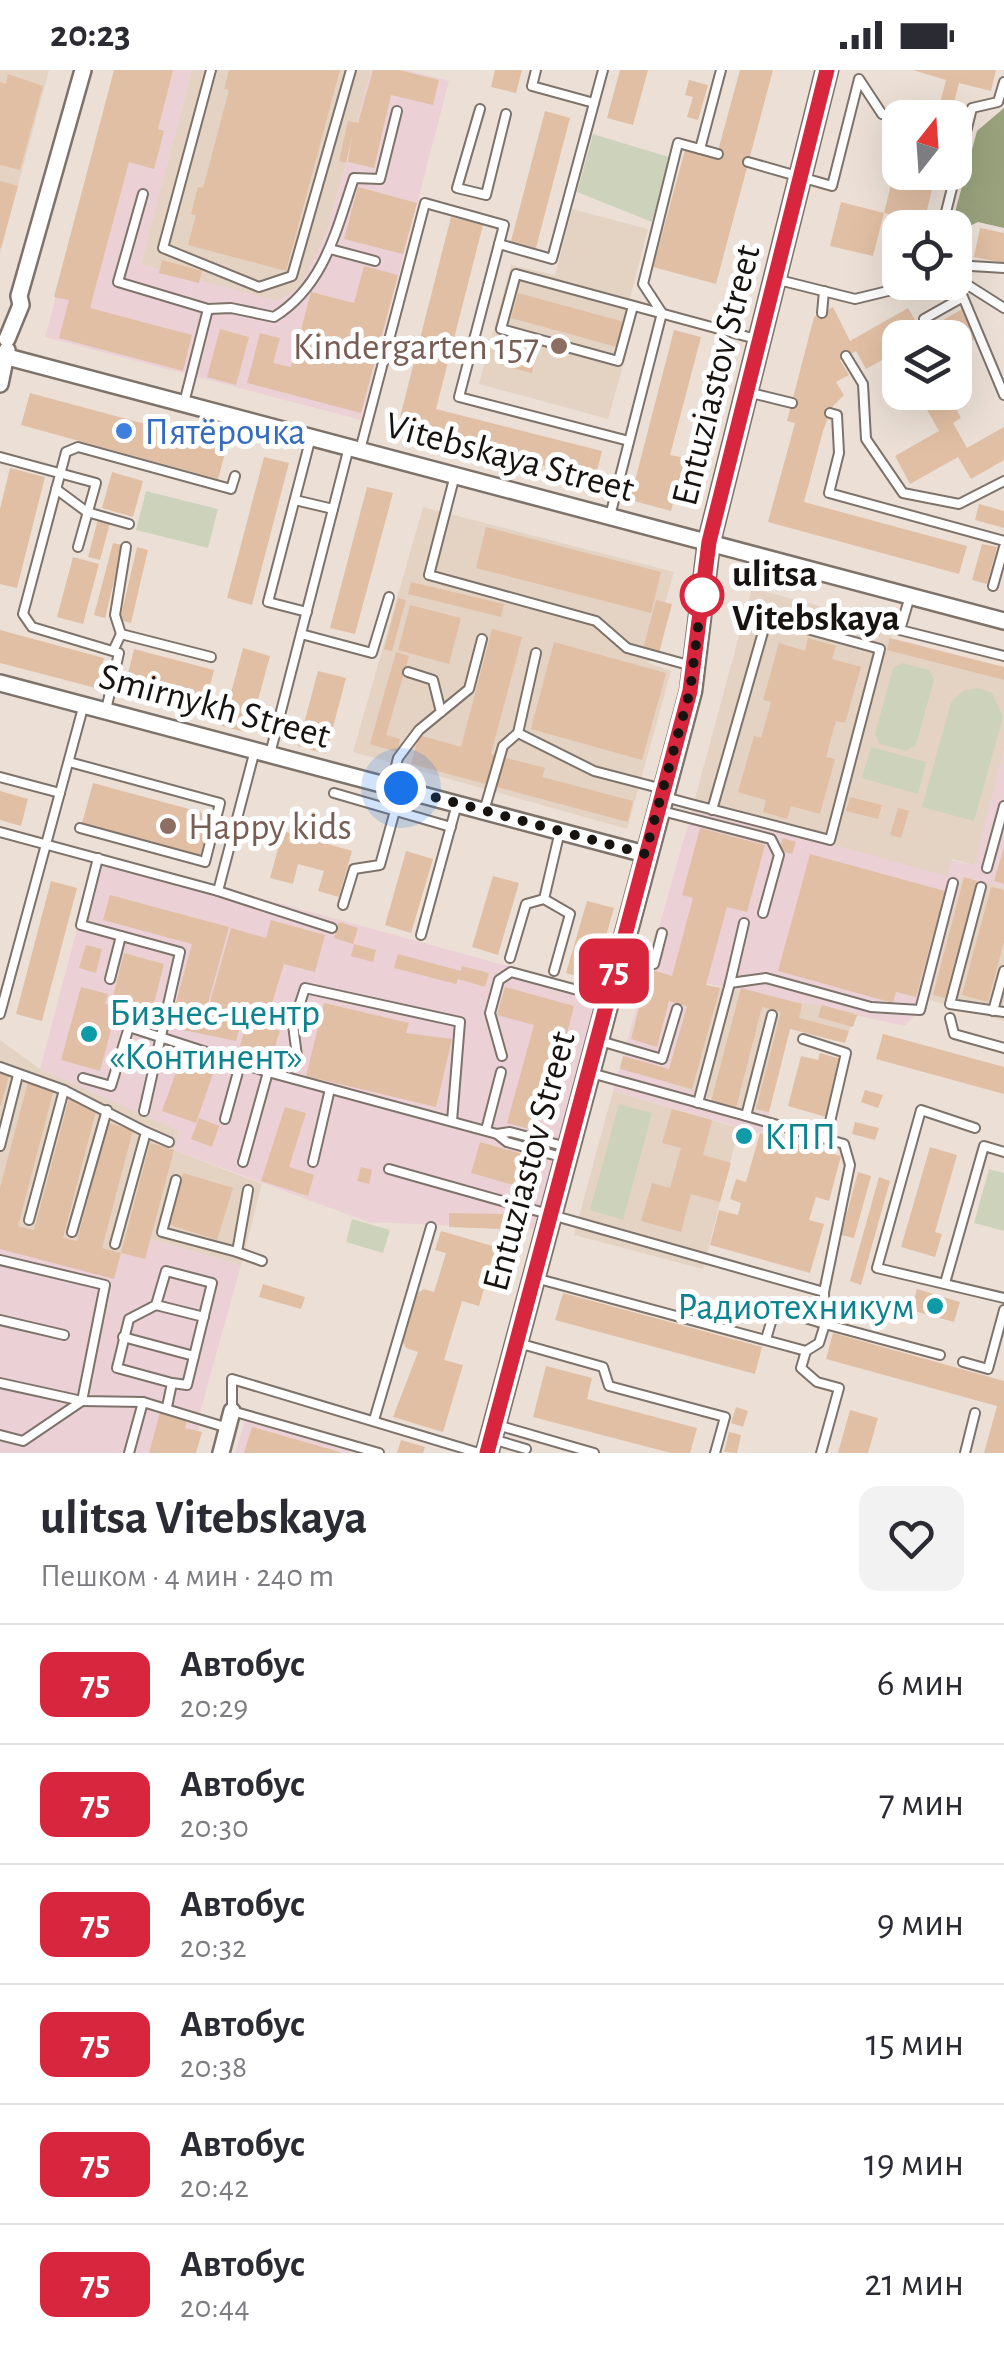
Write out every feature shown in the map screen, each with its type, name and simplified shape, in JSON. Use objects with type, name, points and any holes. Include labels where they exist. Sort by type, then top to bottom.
[{"type":"main road","name":"Entuziastov Street","points":[[488,1442],[694,666],[709,542],[827,70]]},
{"type":"street","points":[[0,384],[6,324],[19,296],[83,70]]},
{"type":"street","name":"Vitebskaya Street","points":[[4,356],[1004,621]]},
{"type":"street","name":"Smirnykh Street","points":[[0,683],[645,854]]},
{"type":"street","points":[[221,1453],[232,1411]]},
{"type":"lane","points":[[210,70],[164,248],[259,287],[292,276],[351,70]]},
{"type":"lane","points":[[536,70],[532,86],[594,103]]},
{"type":"lane","points":[[499,244],[552,259],[604,70]]},
{"type":"lane","points":[[700,149],[722,70]]},
{"type":"lane","points":[[748,162],[832,186],[859,80],[882,114]]},
{"type":"lane","points":[[946,210],[972,108],[998,102],[1004,82]]},
{"type":"lane","points":[[480,109],[458,188],[486,195],[506,114]]},
{"type":"lane","points":[[143,194],[118,282],[208,309],[231,308],[274,317],[300,301],[330,248],[354,178],[380,179],[397,111]]},
{"type":"lane","points":[[610,516],[662,313],[643,284],[678,143],[718,154]]},
{"type":"lane","points":[[466,214],[472,192]]},
{"type":"lane","points":[[218,891],[302,634],[333,509],[425,203],[504,225],[460,398],[629,441]]},
{"type":"lane","points":[[330,248],[376,261]]},
{"type":"lane","points":[[972,266],[1004,268]]},
{"type":"lane","points":[[633,306],[618,361],[500,329],[516,274],[760,340]]},
{"type":"lane","points":[[775,279],[855,300],[882,293]]},
{"type":"lane","points":[[972,288],[1004,308]]},
{"type":"lane","points":[[822,313],[824,291]]},
{"type":"lane","points":[[924,319],[963,297],[1004,395]]},
{"type":"lane","points":[[184,404],[208,309]]},
{"type":"lane","points":[[846,356],[863,384],[866,439],[903,493],[959,504],[1004,480]]},
{"type":"lane","points":[[746,392],[792,403]]},
{"type":"lane","points":[[830,414],[837,415],[839,453],[829,493],[1004,544],[993,586]]},
{"type":"lane","points":[[307,612],[268,602],[311,437]]},
{"type":"lane","points":[[106,710],[120,659],[114,649],[25,622],[22,614],[66,452],[78,447],[231,488],[235,476]]},
{"type":"lane","points":[[0,457],[96,483],[78,547]]},
{"type":"lane","points":[[456,475],[429,575],[596,621],[627,648],[694,666]]},
{"type":"lane","points":[[56,489],[87,512],[130,524]]},
{"type":"lane","points":[[295,500],[333,509]]},
{"type":"lane","points":[[114,649],[121,634],[116,615],[126,547]]},
{"type":"lane","points":[[910,596],[900,630],[1004,656]]},
{"type":"lane","points":[[302,634],[372,652],[389,597]]},
{"type":"lane","points":[[660,799],[830,840],[880,649],[768,618],[712,810]]},
{"type":"lane","points":[[121,634],[211,658]]},
{"type":"lane","points":[[343,906],[354,869],[380,865],[395,811],[398,758],[419,730],[469,689],[482,639]]},
{"type":"lane","points":[[484,810],[503,746],[518,733],[536,653]]},
{"type":"lane","points":[[408,672],[433,680],[441,712]]},
{"type":"lane","points":[[0,1014],[84,704]]},
{"type":"lane","points":[[518,733],[660,799],[771,840],[780,855],[763,913]]},
{"type":"lane","points":[[68,762],[220,803],[205,862],[80,828]]},
{"type":"lane","points":[[0,777],[60,793]]},
{"type":"lane","points":[[334,793],[451,827]]},
{"type":"lane","points":[[421,934],[458,804]]},
{"type":"lane","points":[[987,868],[1004,806]]},
{"type":"lane","points":[[544,899],[560,831]]},
{"type":"lane","points":[[0,832],[218,891],[332,928]]},
{"type":"lane","points":[[98,858],[82,924],[180,952],[144,1111]]},
{"type":"lane","points":[[730,983],[766,978],[871,1008],[920,1010],[953,883]]},
{"type":"lane","points":[[982,887],[950,1004],[1004,1012]]},
{"type":"lane","points":[[510,958],[526,904],[544,899],[570,914],[554,971]]},
{"type":"lane","points":[[698,1103],[744,922]]},
{"type":"lane","points":[[614,972],[654,964],[662,933]]},
{"type":"lane","points":[[110,979],[121,936]]},
{"type":"lane","points":[[993,1011],[1004,971]]},
{"type":"lane","points":[[502,1056],[490,1012],[498,980],[510,972],[607,998]]},
{"type":"lane","points":[[297,1056],[294,1024],[305,988],[460,1022],[452,1121]]},
{"type":"lane","points":[[596,1040],[662,1059],[676,1009]]},
{"type":"lane","points":[[746,1116],[772,1016]]},
{"type":"lane","points":[[950,1018],[954,1034],[1004,1048]]},
{"type":"lane","points":[[83,1078],[110,1086],[129,1027],[268,1072],[497,1134],[510,1132],[566,1153]]},
{"type":"lane","points":[[803,1039],[846,1052],[826,1139]]},
{"type":"lane","points":[[225,1119],[241,1061]]},
{"type":"lane","points":[[0,1067],[64,1090],[169,1142]]},
{"type":"lane","points":[[243,1162],[268,1072]]},
{"type":"lane","points":[[486,1130],[501,1072]]},
{"type":"lane","points":[[587,1072],[844,1144],[850,1165],[824,1292],[825,1324],[819,1343],[806,1352],[802,1368],[817,1382],[839,1388],[821,1453]]},
{"type":"lane","points":[[0,1146],[18,1074]]},
{"type":"lane","points":[[313,1162],[330,1089]]},
{"type":"lane","points":[[29,1220],[64,1090]]},
{"type":"lane","points":[[72,1232],[107,1110]]},
{"type":"lane","points":[[975,1128],[921,1110],[877,1268],[1004,1298]]},
{"type":"lane","points":[[116,1244],[146,1132]]},
{"type":"lane","points":[[946,1283],[984,1146],[1004,1152]]},
{"type":"lane","points":[[389,1169],[824,1292]]},
{"type":"lane","points":[[176,1180],[162,1232],[262,1261]]},
{"type":"lane","points":[[237,1252],[248,1190]]},
{"type":"lane","points":[[374,1420],[431,1227]]},
{"type":"lane","points":[[0,1260],[105,1286],[82,1401],[24,1441],[0,1435]]},
{"type":"lane","points":[[156,1306],[166,1270],[212,1284],[204,1317],[194,1356],[187,1386],[117,1368],[129,1318],[156,1306],[204,1317]]},
{"type":"lane","points":[[533,1278],[806,1352]]},
{"type":"lane","points":[[766,1339],[776,1309],[940,1355]]},
{"type":"lane","points":[[962,1362],[988,1369],[1000,1345],[1004,1310]]},
{"type":"lane","points":[[0,1320],[64,1335]]},
{"type":"lane","points":[[123,1338],[194,1356]]},
{"type":"lane","points":[[516,1342],[604,1367],[609,1386],[724,1417],[715,1453]]},
{"type":"lane","points":[[379,1453],[232,1411],[232,1379],[374,1420],[526,1449]]},
{"type":"lane","points":[[0,1383],[82,1401],[143,1402],[228,1428]]},
{"type":"lane","points":[[167,1407],[172,1383]]},
{"type":"lane","points":[[129,1453],[143,1402]]},
{"type":"lane","points":[[965,1453],[976,1414]]},
{"type":"lane","points":[[488,1442],[594,1453]]},
{"type":"shaded area","points":[[0,70],[49,70],[0,253]]},
{"type":"shaded area","points":[[115,70],[192,70],[141,264],[327,232],[371,70],[406,70],[449,81],[361,420],[45,337]]},
{"type":"shaded area","points":[[192,70],[371,70],[327,232],[300,286],[277,301],[141,264]]},
{"type":"shaded area","name":"Kindergarten 157","points":[[572,209],[648,229],[630,298],[641,301],[608,419],[479,384],[511,265],[555,275]]},
{"type":"shaded area","points":[[423,507],[674,572],[648,663],[671,671],[627,829],[353,752]]},
{"type":"shaded area","points":[[752,588],[894,626],[888,650],[1004,680],[1004,750],[974,865],[952,859],[947,876],[693,806]]},
{"type":"shaded area","points":[[1004,750],[1004,888],[962,876],[933,995],[905,1026],[676,977],[687,1006],[669,1069],[711,1101],[769,1112],[770,1131],[759,1133],[613,1091],[693,806],[973,865]]},
{"type":"shaded area","points":[[97,853],[602,992],[535,1229],[368,1222],[174,1150],[179,1132],[40,1069]]},
{"type":"shaded area","points":[[962,876],[1004,888],[1004,1021],[930,1000]]},
{"type":"shaded area","points":[[675,976],[859,1013],[849,1031],[793,1017],[769,1112],[736,1108],[674,1085],[678,1072],[669,1069],[687,1006],[669,1001]]},
{"type":"shaded area","points":[[0,1040],[40,1069],[179,1131],[174,1150],[262,1184],[241,1265],[151,1239],[145,1259],[0,1221]]},
{"type":"shaded area","points":[[613,1091],[739,1128],[703,1269],[574,1235]]},
{"type":"shaded area","points":[[0,1221],[144,1259],[150,1239],[241,1265],[201,1409],[196,1453],[0,1453]]},
{"type":"shaded area","points":[[247,1413],[385,1453],[235,1453]]},
{"type":"green space","points":[[1004,108],[1004,228],[978,222],[972,225],[972,210],[956,210],[961,190],[972,190],[972,149],[977,131]]},
{"type":"green space","points":[[593,134],[669,157],[652,222],[577,192]]},
{"type":"green space","points":[[146,491],[218,509],[208,548],[136,530]]},
{"type":"green space","points":[[903,663],[929,670],[934,679],[916,745],[906,751],[880,744],[875,734],[893,668]]},
{"type":"green space","points":[[978,688],[992,693],[1003,717],[974,821],[922,807],[951,702],[962,691]]},
{"type":"green space","points":[[871,747],[926,762],[918,794],[862,778]]},
{"type":"green space","points":[[619,1104],[652,1113],[623,1220],[590,1210]]},
{"type":"green space","points":[[989,1169],[1004,1173],[1004,1231],[974,1223]]},
{"type":"green space","points":[[352,1219],[390,1230],[383,1253],[346,1242]]},
{"type":"building","points":[[114,70],[173,70],[158,129],[164,131],[154,169],[129,162],[90,308],[192,335],[183,371],[59,338],[69,300],[54,297]]},
{"type":"building","points":[[229,70],[340,70],[286,271],[188,245],[198,187],[203,188],[229,90],[224,89]]},
{"type":"building","points":[[373,70],[399,70],[439,80],[433,105],[391,95],[374,168],[348,162],[352,136],[346,163],[339,161],[348,121],[358,123]]},
{"type":"building","points":[[495,70],[522,70],[516,93],[491,87]]},
{"type":"building","points":[[620,70],[648,70],[633,125],[607,118]]},
{"type":"building","points":[[740,70],[773,70],[716,284],[653,267],[685,150],[716,158]]},
{"type":"building","points":[[913,70],[996,70],[991,91],[959,83],[955,100],[941,100],[946,80]]},
{"type":"building","points":[[8,74],[43,86],[20,170],[0,165],[0,82],[6,84]]},
{"type":"building","points":[[689,80],[708,85],[698,120],[687,117],[693,97],[685,95]]},
{"type":"building","points":[[545,111],[570,118],[536,248],[511,241]]},
{"type":"building","points":[[0,181],[18,186],[1,248],[0,248]]},
{"type":"building","points":[[358,187],[417,203],[403,254],[344,239]]},
{"type":"building","points":[[890,190],[932,190],[927,210],[885,210]]},
{"type":"building","points":[[841,202],[882,212],[873,256],[830,246]]},
{"type":"building","points":[[451,217],[483,225],[436,409],[602,451],[595,479],[446,441],[444,449],[402,439],[404,431],[397,429]]},
{"type":"building","points":[[980,228],[1004,233],[1004,263],[974,257]]},
{"type":"building","points":[[162,260],[202,271],[199,283],[159,273]]},
{"type":"building","points":[[364,266],[398,275],[361,413],[247,383],[260,333],[280,338],[273,363],[291,367],[311,292],[354,303]]},
{"type":"building","points":[[518,293],[624,322],[617,347],[511,318]]},
{"type":"building","points":[[833,307],[850,341],[882,323],[882,360],[866,369],[856,351],[840,360],[849,375],[836,382],[844,395],[832,407],[823,431],[804,502],[967,546],[959,574],[768,522],[795,423],[787,421],[814,317]]},
{"type":"building","points":[[908,308],[915,320],[887,320]]},
{"type":"building","points":[[964,308],[971,320],[943,320]]},
{"type":"building","points":[[972,322],[980,336],[972,341]]},
{"type":"building","points":[[220,329],[249,337],[236,385],[207,377]]},
{"type":"building","points":[[674,330],[701,337],[670,455],[685,458],[671,511],[630,500]]},
{"type":"building","points":[[514,358],[534,363],[532,373],[512,368]]},
{"type":"building","points":[[30,393],[227,446],[218,479],[21,425]]},
{"type":"building","points":[[927,410],[957,410],[961,418],[953,423],[967,448],[1004,427],[1004,460],[971,479],[958,457],[910,484],[895,456],[939,431]]},
{"type":"building","points":[[264,457],[289,463],[252,605],[227,598]]},
{"type":"building","points":[[10,468],[45,477],[17,588],[0,584],[0,509]]},
{"type":"building","points":[[112,472],[143,481],[133,517],[102,508]]},
{"type":"building","points":[[367,487],[393,493],[355,634],[330,628]]},
{"type":"building","points":[[979,504],[1004,511],[1004,528],[975,520]]},
{"type":"building","points":[[98,519],[110,523],[100,560],[88,557]]},
{"type":"building","points":[[486,527],[661,572],[651,613],[476,568]]},
{"type":"building","points":[[113,543],[123,545],[105,618],[94,615]]},
{"type":"building","points":[[982,544],[997,547],[987,584],[972,580]]},
{"type":"building","points":[[137,547],[148,550],[131,623],[120,620]]},
{"type":"building","points":[[73,557],[99,564],[83,624],[57,617]]},
{"type":"building","points":[[411,582],[504,604],[501,617],[408,594]]},
{"type":"building","points":[[398,598],[406,600],[392,651],[384,649]]},
{"type":"building","points":[[656,600],[672,604],[659,653],[643,649]]},
{"type":"building","points":[[410,605],[461,618],[449,664],[398,650]]},
{"type":"building","points":[[492,629],[522,637],[491,754],[545,768],[542,777],[633,801],[628,822],[411,764],[419,735],[461,747]]},
{"type":"building","points":[[0,630],[104,658],[96,688],[0,663]]},
{"type":"building","points":[[808,638],[836,646],[832,659],[861,667],[845,723],[836,721],[826,757],[835,759],[820,814],[791,806],[787,819],[763,812],[766,800],[738,792],[754,736],[761,738],[771,702],[763,700],[779,643],[805,651]]},
{"type":"building","points":[[890,638],[1004,667],[1004,680],[887,650]]},
{"type":"building","points":[[554,642],[666,673],[642,760],[531,729]]},
{"type":"building","points":[[243,648],[270,656],[249,733],[222,726]]},
{"type":"building","points":[[134,649],[214,670],[206,702],[174,691],[172,697],[142,689],[144,683],[127,678]]},
{"type":"building","points":[[396,652],[409,656],[386,735],[400,739],[397,752],[370,744]]},
{"type":"building","points":[[318,671],[346,678],[326,754],[298,746]]},
{"type":"building","points":[[93,783],[211,815],[200,856],[82,823]]},
{"type":"building","points":[[0,791],[28,799],[21,826],[0,820]]},
{"type":"building","points":[[850,797],[882,805],[878,819],[846,811]]},
{"type":"building","points":[[898,808],[909,811],[901,838],[890,835]]},
{"type":"building","points":[[700,828],[765,845],[747,912],[727,907],[706,985],[720,988],[692,1089],[620,1069],[623,1056],[669,1069],[687,1006],[669,1001],[657,1047],[631,1039],[649,969],[672,976],[693,898],[682,895]]},
{"type":"building","points":[[283,831],[352,851],[339,897],[318,891],[324,871],[298,864],[293,884],[270,878]]},
{"type":"building","points":[[783,838],[796,842],[792,854],[779,850]]},
{"type":"building","points":[[1004,847],[1004,884],[994,881]]},
{"type":"building","points":[[406,851],[433,859],[411,933],[385,925]]},
{"type":"building","points":[[810,854],[945,891],[916,997],[896,992],[893,1003],[778,971]]},
{"type":"building","points":[[493,876],[519,883],[498,955],[472,947]]},
{"type":"building","points":[[964,877],[977,881],[945,998],[933,995]]},
{"type":"building","points":[[51,881],[77,888],[42,1021],[16,1014]]},
{"type":"building","points":[[991,887],[1004,890],[1004,942],[988,1002],[962,995]]},
{"type":"building","points":[[110,895],[229,927],[205,1014],[175,1006],[192,944],[103,920]]},
{"type":"building","points":[[587,901],[614,908],[593,981],[566,973]]},
{"type":"building","points":[[271,920],[325,935],[315,972],[284,964],[265,1026],[280,1031],[272,1056],[240,1046],[245,1028],[240,1027],[236,1041],[178,1029],[181,1017],[204,1023],[231,928],[266,938]]},
{"type":"building","points":[[339,922],[358,928],[353,944],[334,938]]},
{"type":"building","points":[[354,944],[376,950],[373,962],[351,956]]},
{"type":"building","points":[[86,945],[102,949],[96,973],[79,968]]},
{"type":"building","points":[[124,953],[164,964],[152,1011],[112,1000]]},
{"type":"building","points":[[398,954],[461,971],[462,966],[489,973],[485,987],[394,968]]},
{"type":"building","name":"Бизнес-центр «Континент»","points":[[81,987],[108,994],[105,1004],[117,1007],[100,1071],[61,1060]]},
{"type":"building","points":[[505,987],[574,1006],[564,1045],[557,1043],[533,1130],[507,1123],[534,1025],[497,1015]]},
{"type":"building","points":[[741,988],[802,1004],[799,1018],[849,1031],[845,1043],[790,1029],[769,1112],[756,1109],[781,1012],[762,1007],[736,1108],[711,1101]]},
{"type":"building","points":[[324,1003],[409,1023],[406,1033],[452,1039],[436,1107],[306,1076]]},
{"type":"building","points":[[822,1005],[857,1015],[853,1027],[818,1017]]},
{"type":"building","points":[[883,1034],[1004,1067],[1004,1094],[876,1059]]},
{"type":"building","points":[[820,1053],[841,1059],[826,1117],[788,1106],[801,1056],[818,1060]]},
{"type":"building","points":[[182,1056],[215,1068],[196,1123],[162,1111]]},
{"type":"building","points":[[0,1074],[9,1076],[1,1105],[0,1105]]},
{"type":"building","points":[[28,1082],[54,1089],[18,1226],[34,1230],[69,1099],[97,1107],[63,1238],[77,1241],[108,1123],[133,1130],[102,1248],[121,1253],[114,1279],[0,1249],[0,1188]]},
{"type":"building","points":[[865,1090],[883,1095],[878,1108],[861,1102]]},
{"type":"building","points":[[285,1107],[306,1113],[289,1167],[314,1175],[308,1196],[261,1181]]},
{"type":"building","points":[[672,1109],[712,1120],[703,1155],[731,1163],[720,1202],[691,1194],[681,1232],[641,1221],[652,1183],[670,1188],[681,1148],[662,1143]]},
{"type":"building","points":[[199,1118],[219,1126],[212,1147],[191,1139]]},
{"type":"building","points":[[855,1122],[879,1128],[875,1140],[852,1134]]},
{"type":"building","points":[[760,1133],[841,1156],[829,1201],[816,1197],[809,1220],[824,1224],[810,1273],[710,1245],[719,1210],[738,1215],[741,1203],[730,1199],[736,1179],[746,1182]]},
{"type":"building","points":[[480,1142],[530,1156],[521,1187],[471,1173]]},
{"type":"building","points":[[150,1143],[174,1150],[145,1259],[121,1253]]},
{"type":"building","points":[[930,1147],[957,1155],[935,1232],[942,1234],[935,1257],[901,1247]]},
{"type":"building","points":[[361,1167],[372,1170],[369,1184],[357,1181]]},
{"type":"building","points":[[858,1172],[871,1176],[854,1238],[841,1235]]},
{"type":"building","points":[[183,1173],[233,1188],[217,1240],[167,1224]]},
{"type":"building","points":[[879,1177],[890,1181],[861,1285],[850,1281]]},
{"type":"building","points":[[449,1213],[503,1214],[502,1229],[449,1227]]},
{"type":"building","points":[[441,1231],[496,1247],[479,1306],[462,1301],[444,1360],[463,1365],[443,1432],[393,1417],[418,1352],[406,1348],[402,1340],[416,1294],[424,1289],[434,1292],[446,1253],[435,1250]]},
{"type":"building","points":[[263,1284],[305,1297],[301,1309],[259,1297]]},
{"type":"building","name":"Радиотехникум","points":[[917,1289],[960,1302],[954,1322],[911,1310]]},
{"type":"building","points":[[563,1293],[762,1347],[755,1374],[555,1320]]},
{"type":"building","points":[[833,1333],[1004,1381],[1004,1453],[984,1453],[997,1406],[826,1359]]},
{"type":"building","points":[[546,1366],[592,1378],[587,1399],[697,1428],[690,1453],[671,1453],[533,1417]]},
{"type":"building","points":[[736,1407],[748,1411],[743,1427],[731,1423]]},
{"type":"building","points":[[161,1409],[188,1416],[185,1428],[202,1432],[196,1453],[149,1453]]},
{"type":"building","points":[[850,1410],[878,1418],[868,1453],[838,1453]]},
{"type":"building","points":[[252,1427],[340,1452],[340,1453],[244,1453]]},
{"type":"building","points":[[729,1432],[741,1435],[737,1453],[724,1452]]},
{"type":"building","points":[[401,1440],[425,1447],[423,1453],[397,1453]]},
{"type":"bus line","name":"75","points":[[487,1453],[690,691],[709,542],[827,70]]},
{"type":"place","name":"Kindergarten 157","points":[[559,346]]},
{"type":"place","name":"Пятёрочка","points":[[124,431]]},
{"type":"place","name":"ulitsa Vitebskaya","points":[[702,595]]},
{"type":"place","name":"Happy kids","points":[[168,826]]},
{"type":"place","name":"Бизнес-центр «Континент»","points":[[89,1034]]},
{"type":"place","name":"КПП","points":[[744,1136]]},
{"type":"place","name":"Радиотехникум","points":[[935,1306]]},
{"type":"route","points":[[401,788],[645,854],[690,691],[702,595]]}]
